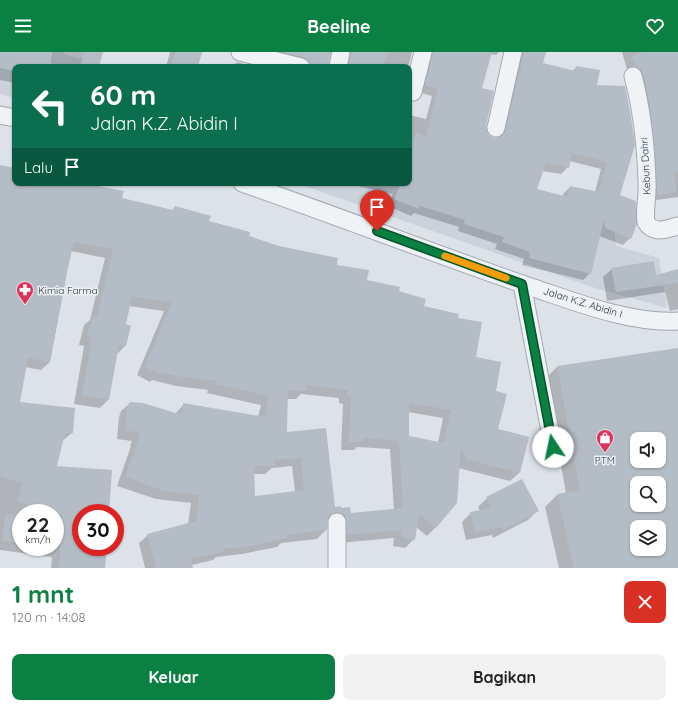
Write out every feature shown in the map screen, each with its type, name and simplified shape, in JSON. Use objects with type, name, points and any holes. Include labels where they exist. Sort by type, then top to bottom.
[{"type":"street","points":[[339,64],[341,52]]},
{"type":"street","points":[[412,92],[423,52]]},
{"type":"street","points":[[496,128],[513,52]]},
{"type":"street","points":[[250,53],[290,64]]},
{"type":"street","name":"Kebun Dahri","points":[[633,76],[640,107],[646,161],[648,184],[646,222],[650,227],[656,230],[678,226]]},
{"type":"street","points":[[0,115],[12,117]]},
{"type":"street","name":"Jalan K.Z. Abidin I","points":[[251,186],[321,210],[522,284],[600,309],[645,320],[668,322],[678,321]]},
{"type":"street","points":[[522,284],[553,447]]},
{"type":"street","points":[[337,522],[337,568]]},
{"type":"shaded area","points":[[0,52],[63,52],[63,54],[103,64],[12,64],[12,97],[0,94]]},
{"type":"shaded area","points":[[412,184],[587,217],[614,227],[616,246],[659,258],[667,308],[595,288],[305,186],[412,186]]},
{"type":"building","points":[[0,52],[52,52],[50,64],[12,64],[12,70],[0,68]]},
{"type":"building","points":[[84,52],[103,52],[100,64],[81,64]]},
{"type":"building","points":[[175,52],[202,52],[199,64],[172,64]]},
{"type":"building","points":[[282,52],[331,52],[329,64],[310,64],[308,60],[304,57]]},
{"type":"building","points":[[351,52],[388,52],[384,64],[349,64]]},
{"type":"building","points":[[433,52],[492,52],[482,88],[494,91],[486,126],[489,135],[494,138],[503,135],[506,130],[524,52],[546,52],[543,63],[575,71],[576,66],[600,70],[597,85],[625,86],[635,145],[620,195],[636,201],[637,224],[631,239],[605,228],[604,220],[591,274],[529,258],[530,252],[502,242],[504,237],[464,224],[465,220],[420,206],[419,209],[394,199],[400,186],[412,186],[412,142],[416,132],[426,137],[438,89],[425,85]],"holes":[[[572,153],[607,162],[599,192],[570,186],[568,197],[537,189],[546,163],[569,168]]]},
{"type":"building","points":[[645,52],[678,52],[678,172],[674,173],[677,192],[657,195],[654,141],[649,100],[643,73],[635,66],[632,56]]},
{"type":"building","points":[[0,165],[12,167],[12,186],[98,186],[124,191],[122,198],[173,210],[175,206],[211,216],[209,221],[250,232],[249,236],[279,246],[338,258],[337,265],[369,270],[367,280],[400,287],[399,291],[426,299],[424,306],[459,314],[458,318],[482,322],[476,357],[501,362],[496,391],[507,394],[498,429],[529,437],[520,473],[467,460],[461,447],[457,503],[436,528],[419,514],[415,540],[401,537],[402,530],[347,535],[346,517],[342,513],[337,512],[328,517],[327,530],[286,535],[287,538],[252,546],[223,549],[223,552],[191,559],[193,568],[156,568],[147,534],[196,521],[199,495],[165,491],[125,477],[140,432],[125,431],[127,407],[130,402],[143,403],[182,415],[183,403],[265,417],[269,396],[215,384],[216,381],[186,378],[161,372],[160,374],[145,367],[172,302],[132,297],[126,324],[131,326],[126,346],[119,345],[109,400],[82,395],[92,338],[87,336],[93,316],[97,317],[113,249],[74,242],[66,275],[50,362],[28,358],[20,402],[75,408],[73,433],[65,433],[57,466],[112,470],[110,504],[72,504],[72,556],[106,556],[105,568],[59,568],[60,556],[64,556],[64,504],[24,504],[17,502],[22,483],[0,476]],"holes":[[[306,385],[348,390],[347,395],[351,395],[349,442],[363,442],[363,438],[399,441],[403,508],[351,513],[350,507],[335,507],[326,428],[287,432],[288,390],[306,391]],[[409,403],[451,410],[444,443],[409,436]],[[301,458],[304,490],[255,496],[254,466],[275,466],[275,460]]]},
{"type":"building","points":[[654,261],[656,275],[678,269],[678,283],[616,292],[611,268]]},
{"type":"building","name":"PTM","points":[[678,348],[678,568],[574,568],[557,494],[580,490],[557,366]]},
{"type":"building","points":[[522,479],[539,511],[503,530],[501,527],[475,532],[470,512],[492,508],[486,497]]},
{"type":"building","points":[[5,514],[12,514],[12,542],[2,541]]},
{"type":"slow traffic","points":[[445,256],[506,278]]},
{"type":"place","name":"Kimia Farma","points":[[25,305]]},
{"type":"place","name":"PTM","points":[[605,453]]},
{"type":"route","points":[[377,231],[522,284],[553,447]]}]
